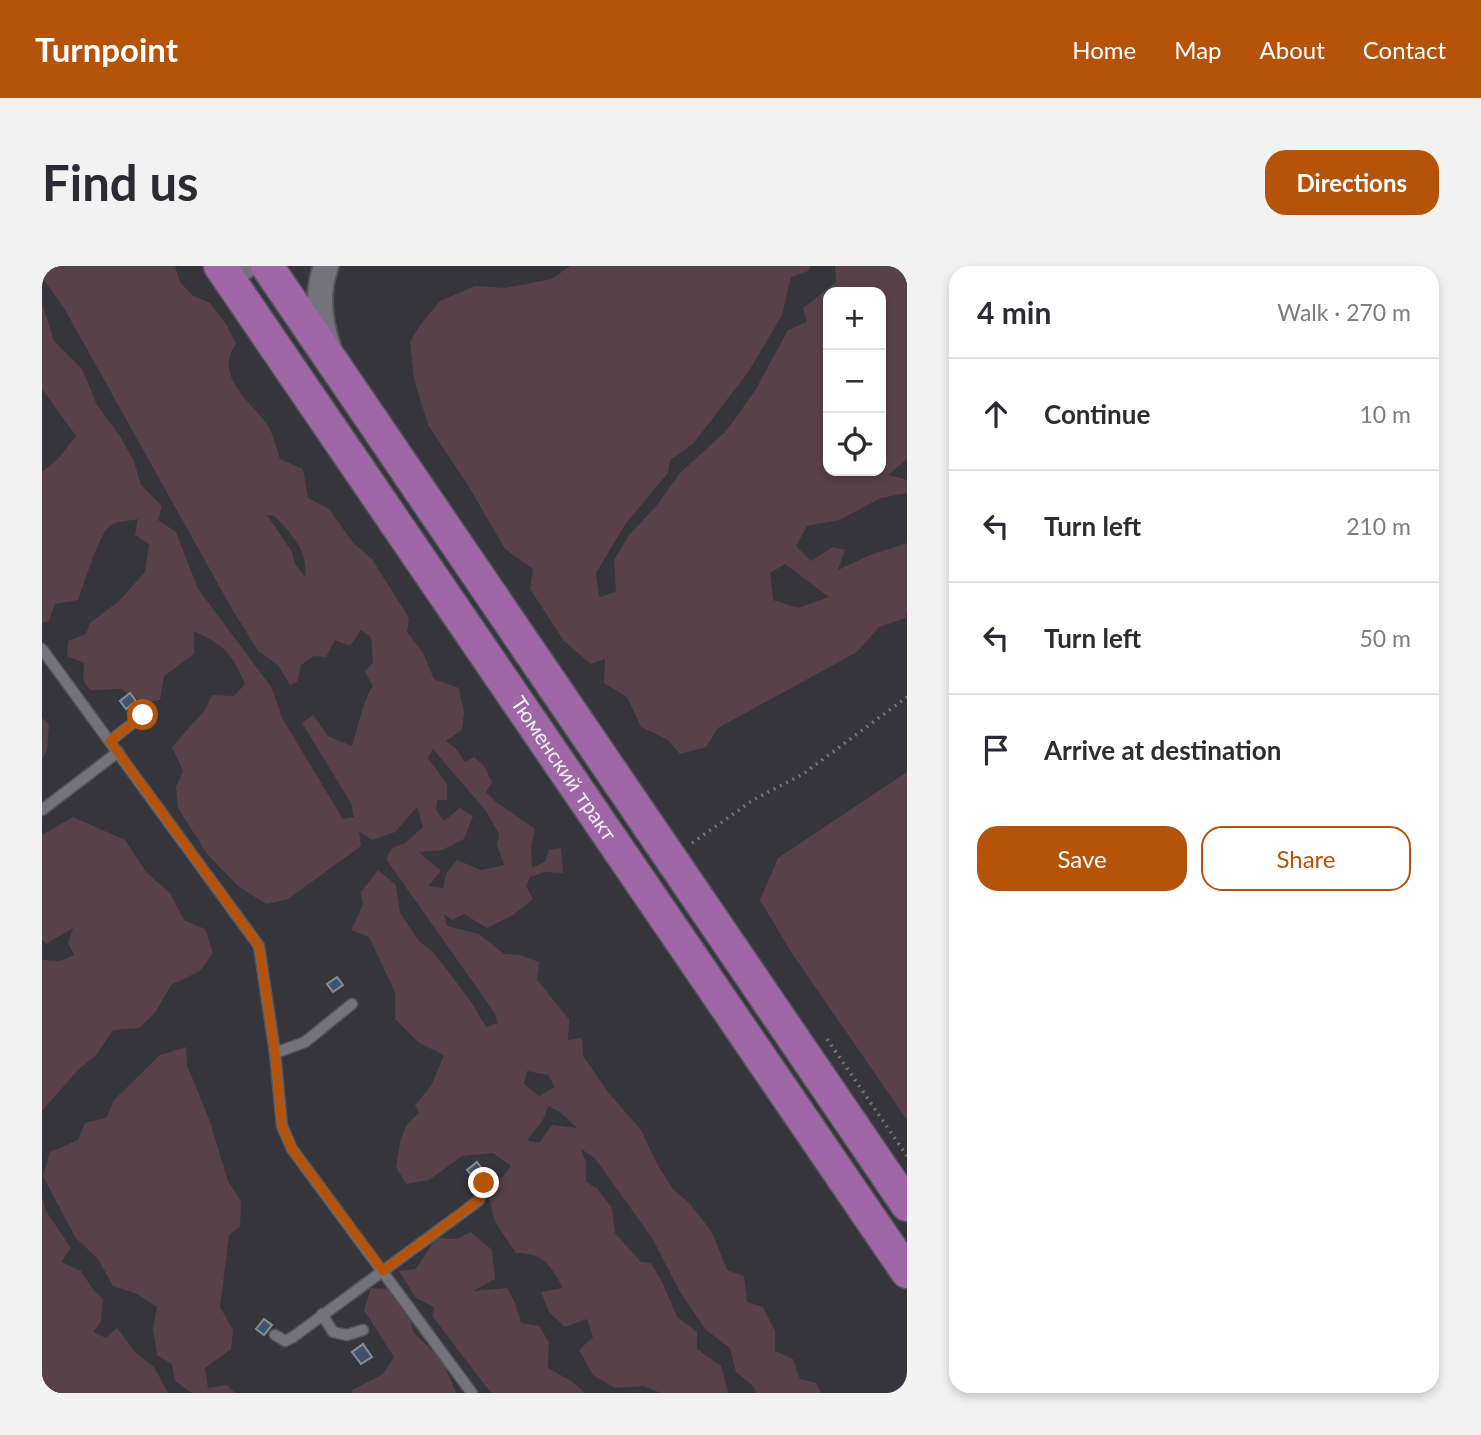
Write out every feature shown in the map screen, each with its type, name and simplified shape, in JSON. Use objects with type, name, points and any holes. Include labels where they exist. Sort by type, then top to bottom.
[{"type":"main road","name":"Тюменский тракт","points":[[267,266],[907,1205]]},
{"type":"main road","name":"Тюменский тракт","points":[[231,270],[907,1272]]},
{"type":"street","points":[[326,266],[320,306],[322,326],[335,366]]},
{"type":"lane","points":[[42,649],[259,946],[275,1053],[282,1126],[292,1149],[472,1393]]},
{"type":"lane","points":[[110,741],[143,715]]},
{"type":"lane","points":[[42,810],[118,752]]},
{"type":"lane","points":[[275,1053],[305,1042],[352,1004]]},
{"type":"lane","points":[[275,1335],[285,1341],[293,1338],[479,1200],[484,1183]]},
{"type":"lane","points":[[322,1314],[333,1332],[347,1335],[363,1330]]},
{"type":"path","points":[[670,858],[753,800],[803,774],[907,697]]},
{"type":"path","points":[[823,1033],[907,1156]]},
{"type":"shaded area","points":[[42,266],[175,266],[180,282],[192,295],[210,303],[226,324],[236,344],[230,355],[231,376],[268,427],[280,459],[303,469],[308,498],[329,509],[354,544],[372,559],[409,618],[407,632],[423,653],[434,679],[459,688],[464,713],[462,730],[446,741],[465,762],[474,757],[484,766],[492,782],[486,792],[535,829],[531,848],[532,868],[545,862],[549,850],[561,848],[563,873],[545,872],[530,877],[526,886],[533,899],[513,915],[487,928],[464,914],[452,920],[444,914],[447,926],[479,934],[504,954],[520,955],[539,962],[537,980],[569,1019],[568,1040],[582,1038],[583,1056],[608,1092],[641,1130],[657,1164],[673,1189],[690,1204],[712,1232],[727,1270],[744,1276],[747,1302],[763,1307],[775,1331],[775,1351],[793,1359],[800,1379],[816,1383],[821,1393],[756,1393],[753,1386],[736,1372],[730,1348],[706,1330],[680,1292],[652,1238],[594,1157],[581,1149],[586,1162],[586,1182],[597,1188],[612,1208],[615,1233],[641,1262],[651,1263],[677,1317],[697,1332],[697,1349],[721,1366],[728,1393],[661,1393],[643,1386],[615,1388],[593,1375],[579,1350],[593,1337],[587,1319],[565,1327],[549,1312],[541,1292],[563,1288],[555,1273],[540,1258],[516,1253],[495,1222],[488,1195],[511,1166],[493,1153],[462,1156],[429,1180],[406,1184],[396,1167],[402,1137],[408,1124],[419,1113],[415,1105],[431,1086],[444,1055],[419,1043],[395,1019],[395,992],[369,937],[351,930],[363,905],[361,892],[378,870],[396,885],[400,913],[419,941],[434,953],[470,1000],[486,1027],[498,1023],[494,1012],[386,859],[392,848],[405,843],[423,827],[417,807],[395,832],[372,840],[359,831],[361,846],[288,899],[266,904],[238,886],[207,854],[178,808],[176,787],[183,771],[172,747],[205,710],[212,695],[234,696],[245,684],[236,665],[220,646],[194,631],[194,654],[164,676],[160,700],[144,703],[121,689],[90,690],[83,680],[84,663],[67,656],[68,641],[86,634],[90,623],[119,601],[145,572],[149,544],[135,535],[138,519],[110,526],[97,549],[78,600],[55,604],[49,621],[42,623],[42,472],[58,459],[76,436],[42,389],[42,303],[54,341],[82,369],[97,405],[120,436],[134,461],[141,485],[162,506],[158,520],[176,532],[198,589],[272,688],[282,718],[343,819],[354,817],[351,803],[302,723],[313,715],[328,736],[352,746],[373,686],[365,672],[373,662],[371,637],[361,630],[350,646],[335,640],[326,657],[314,656],[301,665],[297,682],[290,685],[278,665],[258,651],[64,308],[42,277]],"holes":[[[267,515],[273,515],[297,543],[304,559],[305,577],[295,564],[292,552]],[[433,749],[486,811],[499,834],[497,845],[504,865],[481,870],[457,860],[446,874],[443,888],[428,886],[441,871],[419,852],[442,850],[464,839],[473,816],[460,808],[444,821],[436,810],[437,800],[447,800],[447,784],[428,758]],[[527,1071],[548,1075],[555,1087],[539,1096],[524,1084]],[[548,1106],[560,1112],[577,1128],[552,1125],[539,1143],[527,1140],[543,1120]]]},
{"type":"shaded area","points":[[570,266],[811,266],[808,271],[791,277],[782,315],[749,371],[693,444],[670,460],[668,473],[626,523],[596,573],[599,597],[616,592],[614,560],[629,535],[657,505],[680,473],[727,430],[756,389],[788,330],[807,322],[803,308],[823,292],[823,476],[886,476],[886,287],[830,287],[836,282],[835,266],[907,266],[907,459],[888,475],[907,480],[907,493],[881,498],[839,520],[807,526],[796,546],[811,561],[833,547],[845,550],[838,570],[870,555],[907,543],[905,618],[879,627],[857,652],[718,728],[706,747],[680,754],[668,740],[641,727],[627,697],[604,683],[605,659],[591,664],[564,641],[530,589],[533,569],[505,549],[469,487],[428,425],[414,379],[410,342],[440,301],[475,286],[505,288],[552,279]],"holes":[[[785,564],[829,597],[798,608],[773,600],[770,573]]]},
{"type":"shaded area","points":[[42,718],[49,724],[47,749],[42,760]]},
{"type":"shaded area","points":[[907,772],[907,1120],[791,952],[760,900],[778,858]]},
{"type":"shaded area","points":[[73,817],[125,840],[146,872],[170,893],[184,920],[205,929],[213,953],[200,971],[171,985],[155,1013],[139,1028],[113,1030],[97,1054],[79,1069],[42,1111],[42,960],[60,961],[74,955],[68,943],[73,928],[46,944],[42,940],[42,835]]},
{"type":"shaded area","points":[[186,1047],[187,1065],[209,1119],[228,1181],[241,1201],[240,1226],[229,1235],[220,1307],[233,1330],[231,1349],[205,1368],[208,1388],[227,1385],[235,1393],[192,1393],[175,1381],[172,1364],[157,1355],[153,1329],[157,1307],[137,1294],[113,1286],[98,1259],[75,1237],[43,1176],[50,1152],[78,1140],[85,1123],[106,1118],[114,1100],[160,1055]]},
{"type":"shaded area","points":[[42,1197],[46,1211],[71,1248],[61,1262],[81,1271],[94,1291],[103,1299],[101,1322],[93,1332],[106,1338],[117,1328],[136,1353],[154,1367],[168,1393],[42,1393]]},
{"type":"shaded area","points":[[471,1232],[492,1250],[495,1279],[473,1291],[507,1288],[521,1323],[539,1326],[549,1342],[548,1368],[573,1382],[585,1393],[491,1393],[433,1317],[434,1307],[416,1298],[399,1271],[416,1269],[436,1238],[456,1239]]},
{"type":"shaded area","points":[[371,1288],[387,1289],[408,1314],[414,1333],[442,1360],[456,1393],[352,1393],[352,1390],[383,1374],[394,1357],[364,1310]]},
{"type":"building","points":[[130,693],[136,701],[126,709],[120,701]]},
{"type":"building","points":[[337,977],[343,985],[333,992],[327,984]]},
{"type":"building","points":[[477,1162],[483,1170],[474,1178],[467,1170]]},
{"type":"building","points":[[264,1319],[272,1325],[264,1335],[256,1329]]},
{"type":"building","points":[[363,1344],[372,1357],[361,1364],[352,1352]]},
{"type":"route","points":[[143,715],[110,741],[259,946],[275,1053],[282,1126],[292,1149],[383,1271],[479,1200],[484,1183]]}]
